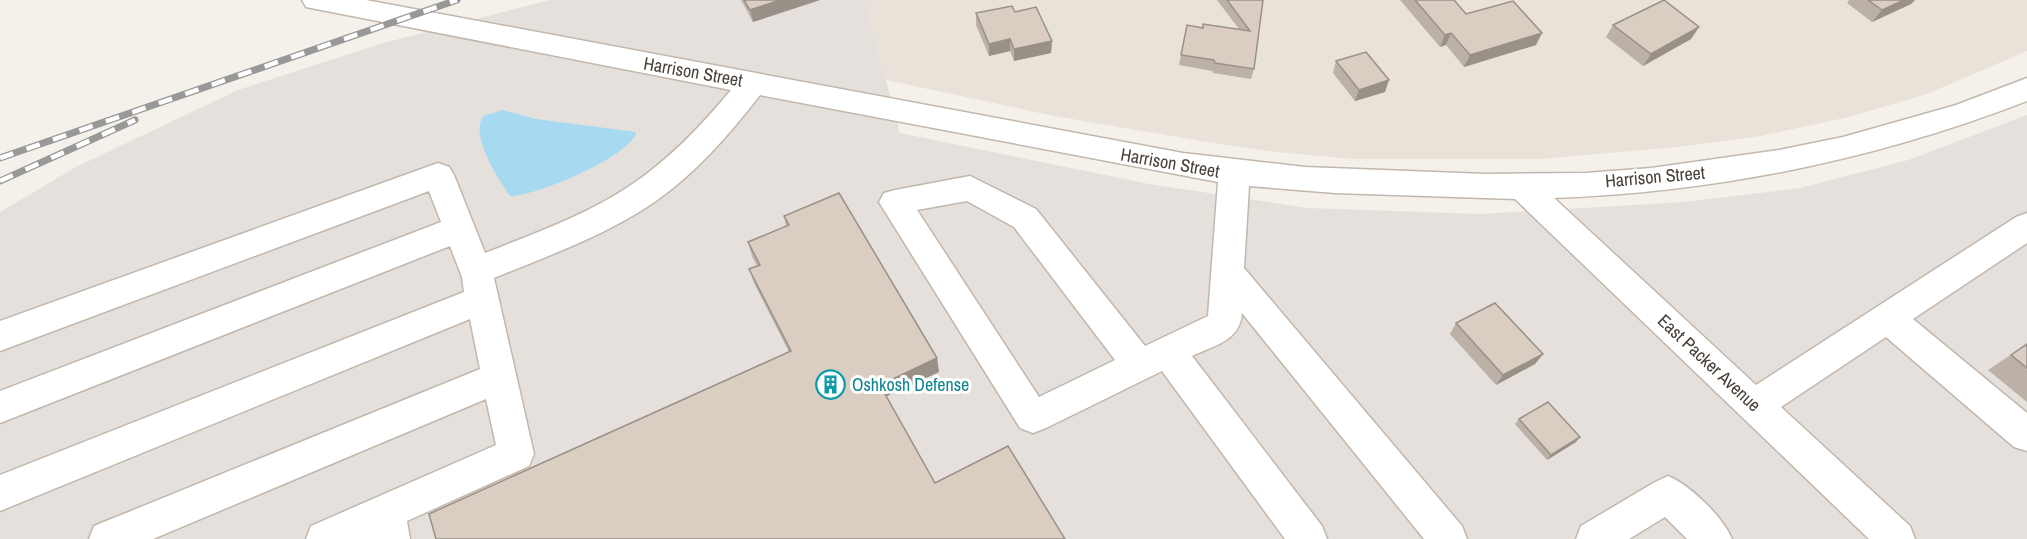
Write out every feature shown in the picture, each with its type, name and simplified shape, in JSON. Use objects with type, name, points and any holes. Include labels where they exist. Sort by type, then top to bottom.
[{"type":"street","name":"Harrison Street","points":[[330,1],[594,55],[753,83],[1076,146],[1234,174],[1346,183],[1522,187],[1705,174],[1808,156],[1902,134],[1985,107],[2027,89]]},
{"type":"street","points":[[0,493],[479,285],[649,189],[692,153],[726,118],[753,83]]},
{"type":"street","points":[[1234,174],[1224,324],[1154,358],[1033,417],[895,202],[970,188],[1025,218],[1154,358],[1308,539]]},
{"type":"street","points":[[0,336],[438,175],[460,228],[479,285],[516,454],[388,526],[325,539]]},
{"type":"street","name":"East Packer Avenue","points":[[1522,187],[1896,539]]},
{"type":"street","points":[[1755,405],[2027,226]]},
{"type":"street","points":[[0,407],[460,228]]},
{"type":"street","points":[[1229,273],[1448,539]]},
{"type":"street","points":[[1887,318],[2027,435]]},
{"type":"street","points":[[108,539],[499,377]]},
{"type":"street","points":[[1595,539],[1668,494],[1713,539]]},
{"type":"shaded area","points":[[549,0],[865,0],[900,133],[1149,184],[1308,208],[1480,214],[1684,202],[1800,188],[1908,160],[2027,115],[2027,539],[0,539],[0,212],[76,167],[238,90],[380,44]]},
{"type":"shaded area","points":[[865,0],[2027,0],[2027,51],[1927,94],[1849,117],[1761,136],[1678,147],[1541,159],[1353,159],[1276,152],[1200,141],[1049,115],[886,80]]},
{"type":"water","points":[[502,110],[536,119],[636,132],[631,141],[619,152],[601,163],[559,183],[522,195],[510,196],[487,157],[480,135],[483,116]]},
{"type":"building","points":[[744,0],[780,0],[750,10]]},
{"type":"building","points":[[1227,0],[1263,0],[1254,69],[1181,55],[1187,25],[1203,28],[1203,24],[1250,31]]},
{"type":"building","points":[[1415,0],[1454,0],[1466,14],[1513,1],[1542,33],[1470,55],[1451,33],[1445,35]]},
{"type":"building","points":[[1664,0],[1699,27],[1651,54],[1613,25]]},
{"type":"building","points":[[1868,0],[1904,0],[1882,10]]},
{"type":"building","points":[[1012,6],[1015,12],[1036,7],[1052,41],[1014,49],[1010,39],[989,44],[976,13]]},
{"type":"building","points":[[1366,52],[1389,80],[1359,90],[1336,61]]},
{"type":"building","name":"Oshkosh Defense","points":[[839,193],[937,358],[880,385],[935,483],[1008,446],[1065,539],[436,539],[429,514],[791,351],[749,269],[760,265],[748,242],[789,225],[784,216]]},
{"type":"building","points":[[1495,303],[1543,354],[1503,375],[1456,323]]},
{"type":"building","points":[[2027,344],[2027,368],[2011,355]]},
{"type":"building","points":[[1548,402],[1580,437],[1551,455],[1519,419]]},
{"type":"railway","points":[[0,158],[457,0]]},
{"type":"railway","points":[[0,181],[135,120]]},
{"type":"place","name":"Oshkosh Defense","points":[[831,385]]}]
